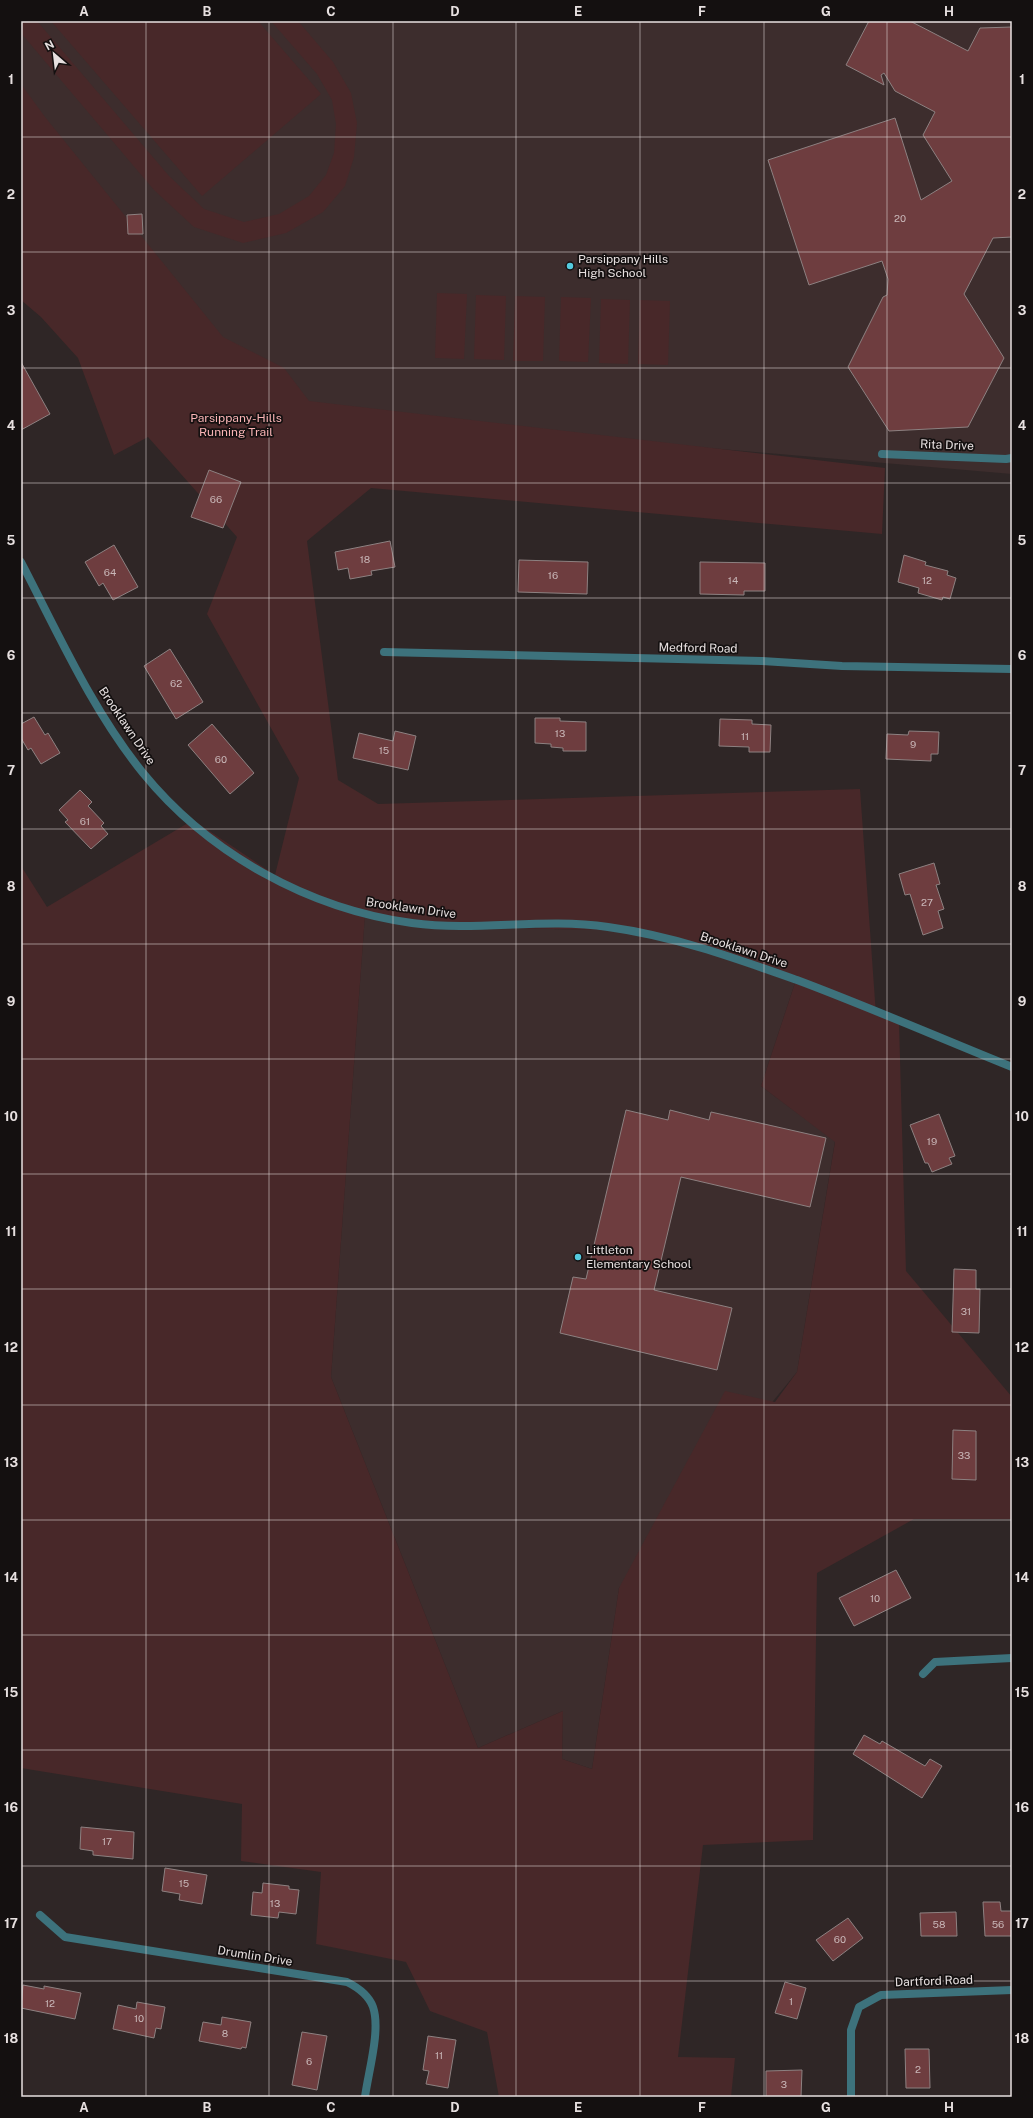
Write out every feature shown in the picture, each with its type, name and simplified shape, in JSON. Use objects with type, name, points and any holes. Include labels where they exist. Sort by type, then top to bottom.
[{"type":"street","name":"Rita Drive","points":[[882,454],[1012,458]]},
{"type":"street","name":"Brooklawn Drive","points":[[21,562],[84,682],[117,737],[144,774],[200,830],[269,876],[314,898],[364,915],[406,922],[458,927],[561,922],[608,927],[722,953],[830,993],[1012,1067]]},
{"type":"street","name":"Medford Road","points":[[384,652],[762,661],[842,666],[1012,669]]},
{"type":"street","points":[[923,1674],[935,1662],[1012,1658]]},
{"type":"street","name":"Drumlin Drive","points":[[40,1915],[66,1937],[347,1982],[358,1988],[373,2007],[375,2030],[364,2097]]},
{"type":"street","name":"Dartford Road","points":[[851,2097],[851,2030],[860,2007],[881,1995],[1012,1990]]},
{"type":"shaded area","name":"Parsippany Hills High School","points":[[21,21],[1012,21],[1012,474],[697,447],[235,393],[21,140]]},
{"type":"shaded area","name":"Littleton Elementary School","points":[[365,914],[502,928],[647,931],[795,983],[761,1086],[835,1141],[797,1372],[619,1588],[592,1769],[562,1759],[563,1711],[478,1748],[331,1377]]},
{"type":"green space","points":[[21,21],[37,21],[169,176],[204,209],[244,222],[279,214],[309,196],[326,175],[334,153],[336,124],[332,100],[317,74],[271,21],[298,21],[333,62],[351,93],[357,123],[354,157],[345,186],[323,212],[286,233],[243,243],[194,227],[154,190],[21,33]]},
{"type":"green space","points":[[51,21],[258,21],[321,94],[202,196]]},
{"type":"green space","name":"Parsippany-Hills Running Trail","points":[[21,84],[45,117],[223,337],[284,368],[309,401],[885,468],[882,534],[371,488],[307,541],[338,780],[378,804],[860,789],[876,1015],[899,1023],[906,1271],[1012,1397],[1012,1519],[914,1519],[817,1573],[813,1840],[703,1845],[678,2057],[735,2058],[731,2097],[499,2097],[487,2032],[430,2011],[406,1962],[316,1944],[321,1872],[241,1861],[242,1804],[21,1768],[21,866],[47,907],[193,820],[275,875],[299,778],[207,614],[237,537],[148,437],[114,455],[78,358],[41,317],[21,300]],"holes":[[[365,915],[502,928],[647,931],[795,983],[761,1086],[835,1142],[797,1372],[775,1402],[725,1391],[619,1588],[592,1769],[562,1759],[563,1711],[478,1748],[331,1377]]]},
{"type":"green space","points":[[437,293],[467,294],[464,359],[435,358]]},
{"type":"green space","points":[[476,295],[506,296],[504,360],[474,359]]},
{"type":"green space","points":[[515,296],[545,297],[543,361],[513,361]]},
{"type":"green space","points":[[561,297],[591,298],[588,362],[559,361]]},
{"type":"green space","points":[[601,299],[630,300],[628,364],[599,363]]},
{"type":"green space","points":[[640,300],[670,301],[668,365],[638,364]]},
{"type":"building","points":[[869,21],[910,21],[968,51],[980,28],[1012,27],[1012,237],[993,238],[964,294],[1004,358],[968,427],[889,431],[848,367],[883,297],[887,295],[888,279],[882,261],[809,285],[768,160],[895,118],[921,200],[952,181],[923,135],[935,112],[895,91],[884,73],[881,75],[884,85],[846,65]]},
{"type":"building","points":[[142,214],[143,234],[128,234],[127,215]]},
{"type":"building","points":[[21,362],[50,414],[21,430]]},
{"type":"building","points":[[209,470],[241,482],[223,528],[191,517]]},
{"type":"building","points":[[390,541],[395,567],[371,571],[372,575],[350,579],[348,568],[338,570],[335,552]]},
{"type":"building","points":[[114,545],[138,587],[113,600],[103,583],[99,586],[85,562]]},
{"type":"building","points":[[904,555],[926,562],[925,565],[948,571],[947,575],[956,578],[950,599],[943,597],[942,600],[918,593],[919,588],[898,582]]},
{"type":"building","points":[[519,560],[588,562],[587,594],[518,592]]},
{"type":"building","points":[[700,562],[765,563],[765,591],[744,591],[744,595],[700,594]]},
{"type":"building","points":[[170,649],[203,702],[176,719],[144,666]]},
{"type":"building","points":[[34,717],[45,735],[48,733],[60,753],[41,764],[31,748],[28,750],[21,738],[21,724]]},
{"type":"building","points":[[535,718],[560,718],[560,721],[586,722],[586,751],[563,751],[563,748],[551,747],[551,744],[535,743]]},
{"type":"building","points":[[720,719],[752,720],[752,724],[771,725],[770,752],[749,752],[749,747],[719,746]]},
{"type":"building","points":[[212,724],[254,773],[230,794],[188,745]]},
{"type":"building","points":[[395,731],[416,736],[408,770],[353,758],[359,733],[393,741]]},
{"type":"building","points":[[909,731],[939,732],[938,754],[931,754],[931,761],[886,759],[887,734],[908,735]]},
{"type":"building","points":[[80,790],[92,802],[88,806],[104,823],[101,826],[108,834],[91,849],[65,822],[68,820],[59,810]]},
{"type":"building","points":[[934,863],[940,884],[936,885],[944,909],[938,911],[943,928],[923,935],[910,894],[905,895],[899,874]]},
{"type":"building","name":"Littleton Elementary School","points":[[626,1110],[668,1120],[670,1110],[709,1120],[711,1112],[826,1138],[810,1207],[681,1177],[654,1290],[732,1308],[717,1370],[560,1333],[573,1277],[586,1279]]},
{"type":"building","points":[[939,1114],[955,1156],[949,1158],[952,1164],[932,1172],[928,1163],[925,1163],[910,1125]]},
{"type":"building","points":[[954,1269],[976,1270],[976,1289],[980,1289],[979,1333],[952,1332]]},
{"type":"building","points":[[953,1430],[976,1431],[976,1480],[952,1479]]},
{"type":"building","points":[[896,1570],[911,1598],[854,1626],[839,1598]]},
{"type":"building","points":[[864,1735],[880,1744],[882,1741],[925,1766],[930,1759],[942,1766],[922,1798],[853,1754]]},
{"type":"building","points":[[81,1827],[134,1832],[133,1859],[93,1855],[93,1851],[80,1849]]},
{"type":"building","points":[[165,1868],[207,1875],[202,1904],[179,1900],[180,1894],[162,1891]]},
{"type":"building","points":[[263,1883],[289,1886],[289,1889],[299,1890],[296,1914],[279,1912],[278,1918],[251,1915],[253,1892],[262,1893]]},
{"type":"building","points":[[983,1902],[1000,1902],[1001,1911],[1012,1911],[1012,1936],[985,1936]]},
{"type":"building","points":[[956,1912],[957,1936],[921,1936],[920,1913]]},
{"type":"building","points":[[848,1918],[863,1938],[833,1961],[816,1940]]},
{"type":"building","points":[[785,1982],[806,1988],[797,2019],[775,2013]]},
{"type":"building","points":[[23,1985],[44,1989],[44,1986],[81,1993],[75,2019],[21,2008]]},
{"type":"building","points":[[137,2002],[165,2007],[161,2029],[156,2028],[154,2038],[113,2029],[118,2005],[136,2009]]},
{"type":"building","points":[[222,2017],[251,2022],[246,2048],[242,2047],[241,2049],[199,2041],[203,2022],[221,2025]]},
{"type":"building","points":[[302,2032],[327,2036],[317,2090],[292,2085]]},
{"type":"building","points":[[428,2036],[456,2040],[448,2088],[426,2084],[429,2071],[423,2070]]},
{"type":"building","points":[[905,2049],[929,2049],[930,2088],[906,2088]]},
{"type":"building","points":[[802,2070],[801,2097],[766,2097],[766,2071]]},
{"type":"place","name":"Parsippany Hills High School","points":[[570,266]]},
{"type":"place","name":"Littleton Elementary School","points":[[578,1257]]}]
